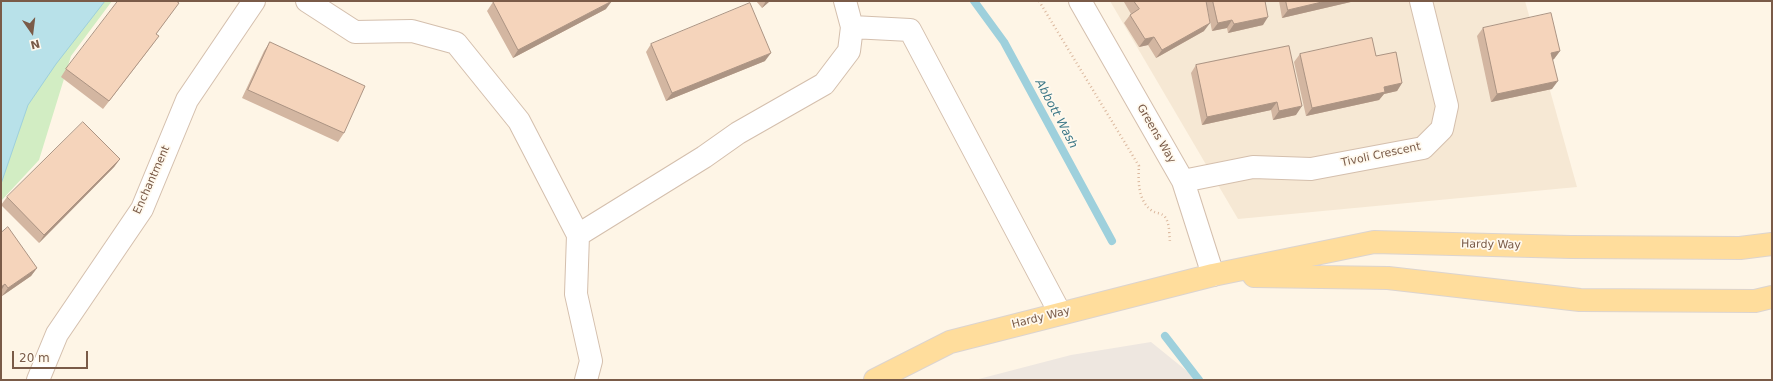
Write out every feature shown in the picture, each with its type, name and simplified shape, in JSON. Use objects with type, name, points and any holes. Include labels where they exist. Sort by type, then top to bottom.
[{"type":"main road","name":"Hardy Way","points":[[876,380],[950,342],[1213,275],[1374,242],[1571,247],[1740,248],[1772,244]]},
{"type":"main road","name":"Hardy Way","points":[[1213,275],[1388,278],[1580,300],[1754,301],[1772,297]]},
{"type":"street","name":"Enchantment","points":[[38,380],[57,334],[142,209],[187,100],[254,1]]},
{"type":"street","points":[[307,1],[355,32],[412,32],[456,43],[519,121],[578,235],[576,294],[591,361],[586,380]]},
{"type":"street","points":[[578,235],[704,157],[738,133],[824,84],[849,51],[852,27],[845,1]]},
{"type":"street","name":"Greens Way","points":[[1080,1],[1183,181],[1213,275]]},
{"type":"street","name":"Tivoli Crescent","points":[[1183,181],[1253,166],[1311,170],[1423,148],[1442,129],[1447,106],[1421,1]]},
{"type":"street","points":[[852,27],[910,30],[1060,313]]},
{"type":"path","points":[[1039,1],[1139,166],[1138,186],[1147,207],[1153,212],[1161,213],[1165,217],[1170,242]]},
{"type":"shaded area","points":[[1110,1],[1525,1],[1577,187],[1238,219]]},
{"type":"shaded area","points":[[1151,342],[1198,380],[975,380],[1071,355]]},
{"type":"green space","points":[[1,1],[112,1],[71,56],[39,160],[1,201]]},
{"type":"water","points":[[1,1],[105,1],[56,64],[28,105],[1,184]]},
{"type":"building","points":[[118,1],[176,1],[179,3],[156,34],[159,36],[109,101],[66,69]]},
{"type":"building","points":[[612,1],[518,50],[493,2]]},
{"type":"building","points":[[1134,1],[1206,1],[1210,23],[1162,50],[1154,37],[1145,39],[1130,15],[1139,9]]},
{"type":"building","points":[[1213,1],[1265,1],[1268,17],[1234,24],[1232,20],[1218,23]]},
{"type":"building","points":[[1286,1],[1326,1],[1288,10]]},
{"type":"building","points":[[750,3],[771,53],[672,93],[651,44]]},
{"type":"building","points":[[1551,13],[1560,51],[1551,53],[1558,81],[1497,94],[1483,28]]},
{"type":"building","points":[[1372,38],[1376,56],[1396,52],[1402,83],[1384,87],[1385,92],[1312,108],[1300,54]]},
{"type":"building","points":[[270,42],[365,86],[344,133],[248,90]]},
{"type":"building","points":[[1289,46],[1302,106],[1279,111],[1277,102],[1207,117],[1196,65]]},
{"type":"building","points":[[83,122],[120,159],[44,235],[7,197]]},
{"type":"building","points":[[8,227],[37,268],[8,288],[5,284],[1,287],[1,233]]},
{"type":"waterway","name":"Abbott Wash","points":[[974,1],[1004,42],[1112,241]]},
{"type":"waterway","points":[[1165,336],[1199,380]]}]
